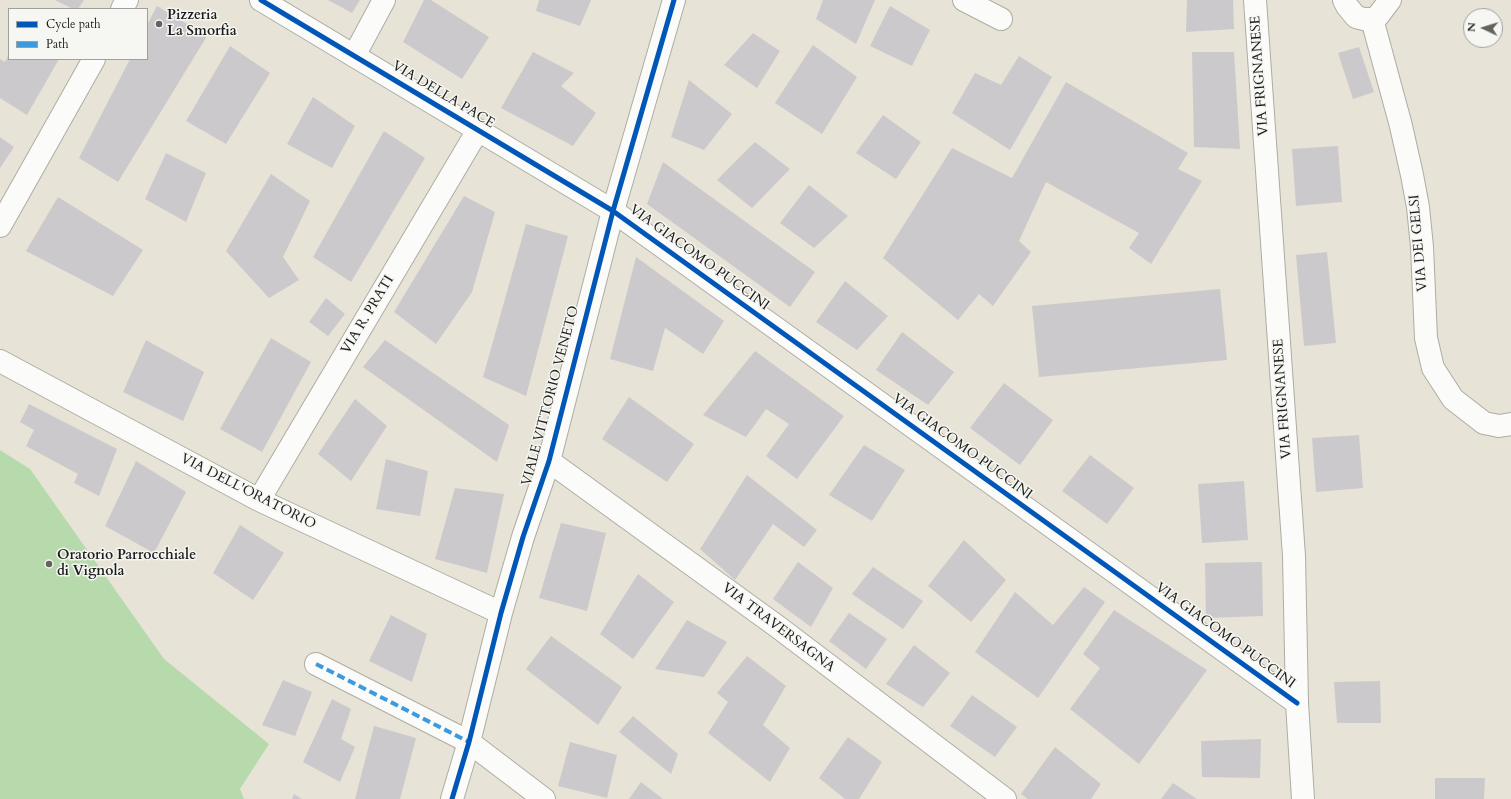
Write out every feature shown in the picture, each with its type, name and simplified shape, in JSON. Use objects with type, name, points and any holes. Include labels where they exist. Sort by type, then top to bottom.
[{"type":"street","name":"VIA DELLA PACE","points":[[261,0],[613,211]]},
{"type":"street","points":[[354,56],[384,0]]},
{"type":"street","name":"VIALE VITTORIO VENETO","points":[[452,799],[469,742],[501,613],[523,537],[549,461],[613,211],[674,0]]},
{"type":"street","points":[[964,0],[1001,19]]},
{"type":"street","name":"VIA FRIGNANESE","points":[[1255,0],[1294,556],[1297,703],[1303,799]]},
{"type":"street","points":[[1344,0],[1356,17],[1372,19],[1378,16],[1390,0]]},
{"type":"street","name":"VIA DEI GELSI","points":[[1372,19],[1401,126],[1417,200],[1422,247],[1426,338],[1433,368],[1453,399],[1484,423],[1499,426],[1511,424]]},
{"type":"street","points":[[0,226],[93,60]]},
{"type":"street","name":"VIA R. PRATI","points":[[259,500],[478,130]]},
{"type":"street","name":"VIA GIACOMO PUCCINI","points":[[613,211],[1297,703]]},
{"type":"street","name":"VIA DELL'ORATORIO","points":[[0,361],[259,500],[501,613]]},
{"type":"street","name":"VIA TRAVERSAGNA","points":[[549,461],[778,627],[1004,799]]},
{"type":"street","points":[[316,664],[469,742],[544,799]]},
{"type":"green space","name":"Oratorio Parrocchiale di Vignola","points":[[0,450],[30,469],[164,659],[269,744],[240,789],[244,799],[0,799]]},
{"type":"building","points":[[55,0],[84,0],[79,8],[71,8]]},
{"type":"building","points":[[328,0],[360,0],[352,13]]},
{"type":"building","points":[[424,0],[431,0],[489,37],[462,79],[403,42]]},
{"type":"building","points":[[539,0],[591,0],[580,26],[536,11]]},
{"type":"building","points":[[823,0],[875,0],[856,44],[816,19]]},
{"type":"building","points":[[1187,0],[1233,0],[1234,29],[1186,32]]},
{"type":"building","points":[[157,6],[207,36],[118,182],[79,158],[129,60],[148,60],[148,23]]},
{"type":"building","points":[[890,6],[930,30],[912,66],[870,46]]},
{"type":"building","points":[[753,33],[780,51],[757,88],[724,65]]},
{"type":"building","points":[[813,45],[857,77],[822,134],[775,103]]},
{"type":"building","points":[[230,46],[270,73],[226,144],[186,121]]},
{"type":"building","points":[[1359,47],[1374,92],[1353,99],[1338,53]]},
{"type":"building","points":[[533,52],[574,73],[561,86],[596,113],[573,146],[501,108]]},
{"type":"building","points":[[1192,52],[1234,52],[1240,149],[1194,147]]},
{"type":"building","points":[[8,56],[8,60],[58,60],[27,115],[0,98],[0,59],[5,62]]},
{"type":"building","points":[[1019,56],[1052,77],[1010,150],[952,113],[975,73],[1001,85]]},
{"type":"building","points":[[689,80],[732,114],[704,150],[671,137]]},
{"type":"building","points":[[1066,82],[1188,153],[1178,169],[1202,181],[1151,264],[1129,248],[1139,233],[1046,182],[1019,241],[1031,252],[993,306],[979,294],[958,320],[883,258],[952,148],[1012,178]]},
{"type":"building","points":[[313,97],[355,126],[332,168],[287,144]]},
{"type":"building","points":[[883,115],[921,142],[896,179],[856,153]]},
{"type":"building","points":[[384,131],[425,158],[351,282],[313,257]]},
{"type":"building","points":[[0,137],[14,147],[0,168]]},
{"type":"building","points":[[755,142],[790,169],[752,208],[717,180]]},
{"type":"building","points":[[1338,146],[1342,202],[1296,206],[1292,149]]},
{"type":"building","points":[[166,153],[206,173],[186,222],[145,199]]},
{"type":"building","points":[[663,162],[815,272],[790,307],[647,204]]},
{"type":"building","points":[[271,174],[310,201],[283,257],[299,280],[269,298],[226,251]]},
{"type":"building","points":[[809,185],[848,216],[814,248],[780,223]]},
{"type":"building","points":[[464,196],[495,212],[472,292],[436,344],[394,312]]},
{"type":"building","points":[[58,197],[143,250],[113,296],[26,251]]},
{"type":"building","points":[[526,224],[568,236],[526,396],[483,377]]},
{"type":"building","points":[[1327,252],[1336,343],[1304,346],[1296,255]]},
{"type":"building","points":[[636,257],[724,321],[703,354],[665,328],[653,371],[610,359]]},
{"type":"building","points":[[845,281],[888,316],[857,350],[816,322]]},
{"type":"building","points":[[1220,289],[1227,360],[1039,377],[1032,306]]},
{"type":"building","points":[[326,298],[345,314],[328,336],[309,322]]},
{"type":"building","points":[[902,332],[954,372],[928,405],[876,370]]},
{"type":"building","points":[[271,338],[311,362],[262,452],[220,429]]},
{"type":"building","points":[[146,340],[204,372],[183,421],[123,392]]},
{"type":"building","points":[[385,340],[509,425],[497,462],[363,367]]},
{"type":"building","points":[[755,351],[844,416],[797,479],[766,456],[789,424],[766,409],[746,437],[703,415]]},
{"type":"building","points":[[1004,383],[1053,420],[1020,465],[970,428]]},
{"type":"building","points":[[629,397],[694,444],[667,482],[602,439]]},
{"type":"building","points":[[355,399],[387,426],[351,481],[318,454]]},
{"type":"building","points":[[29,404],[117,449],[99,496],[74,483],[78,474],[26,446],[34,430],[20,422]]},
{"type":"building","points":[[1359,435],[1363,488],[1316,492],[1312,438]]},
{"type":"building","points":[[864,445],[905,470],[872,521],[829,495]]},
{"type":"building","points":[[1090,455],[1134,488],[1107,524],[1062,491]]},
{"type":"building","points":[[386,459],[428,471],[420,516],[376,509]]},
{"type":"building","points":[[136,461],[186,492],[154,553],[105,526]]},
{"type":"building","points":[[747,475],[817,530],[804,547],[773,524],[735,580],[700,549]]},
{"type":"building","points":[[1244,481],[1248,540],[1202,543],[1198,484]]},
{"type":"building","points":[[455,488],[504,494],[487,573],[435,559]]},
{"type":"building","points":[[561,523],[606,533],[587,611],[539,598]]},
{"type":"building","points":[[240,525],[284,553],[253,600],[213,573]]},
{"type":"building","points":[[964,540],[1006,580],[971,622],[928,586]]},
{"type":"building","points":[[798,562],[833,588],[811,627],[773,599]]},
{"type":"building","points":[[1262,562],[1263,616],[1206,618],[1205,563]]},
{"type":"building","points":[[873,567],[923,601],[903,629],[852,594]]},
{"type":"building","points":[[638,574],[674,602],[633,659],[600,634]]},
{"type":"building","points":[[1084,587],[1105,602],[1038,698],[975,652],[1015,592],[1053,625]]},
{"type":"building","points":[[1114,610],[1207,670],[1139,764],[1070,709],[1100,668],[1083,654]]},
{"type":"building","points":[[849,613],[887,639],[866,669],[829,641]]},
{"type":"building","points":[[391,615],[427,634],[412,682],[369,661]]},
{"type":"building","points":[[687,620],[727,642],[704,677],[655,669]]},
{"type":"building","points":[[551,636],[622,687],[598,725],[526,669]]},
{"type":"building","points":[[914,645],[950,673],[923,707],[886,684]]},
{"type":"building","points":[[747,656],[786,686],[763,725],[790,748],[770,782],[708,733],[728,702],[717,693]]},
{"type":"building","points":[[283,680],[312,692],[295,736],[262,725]]},
{"type":"building","points":[[1380,681],[1381,723],[1337,723],[1334,682]]},
{"type":"building","points":[[972,695],[1017,727],[995,757],[950,726]]},
{"type":"building","points":[[332,699],[351,709],[341,739],[355,747],[340,782],[303,762]]},
{"type":"building","points":[[633,716],[678,754],[671,774],[619,732]]},
{"type":"building","points":[[374,726],[416,738],[400,799],[355,799]]},
{"type":"building","points":[[848,737],[882,762],[859,799],[845,799],[819,778]]},
{"type":"building","points":[[1261,739],[1260,778],[1202,777],[1201,741]]},
{"type":"building","points":[[570,742],[617,755],[607,798],[558,786]]},
{"type":"building","points":[[1055,747],[1101,784],[1091,799],[1028,799],[1021,794]]},
{"type":"building","points":[[1435,778],[1485,778],[1484,799],[1435,799]]},
{"type":"building","points":[[641,782],[663,799],[629,799]]},
{"type":"building","points":[[1173,783],[1197,799],[1161,799]]},
{"type":"building","points":[[294,794],[302,799],[292,799]]},
{"type":"marked path","points":[[316,664],[469,742]]},
{"type":"cycle path","points":[[261,0],[613,211],[1297,703]]},
{"type":"cycle path","points":[[452,799],[469,742],[501,613],[523,537],[549,461],[613,211],[674,0]]},
{"type":"place","name":"Pizzeria La Smorfia","points":[[159,24]]},
{"type":"place","name":"Oratorio Parrocchiale di Vignola","points":[[49,564]]}]
